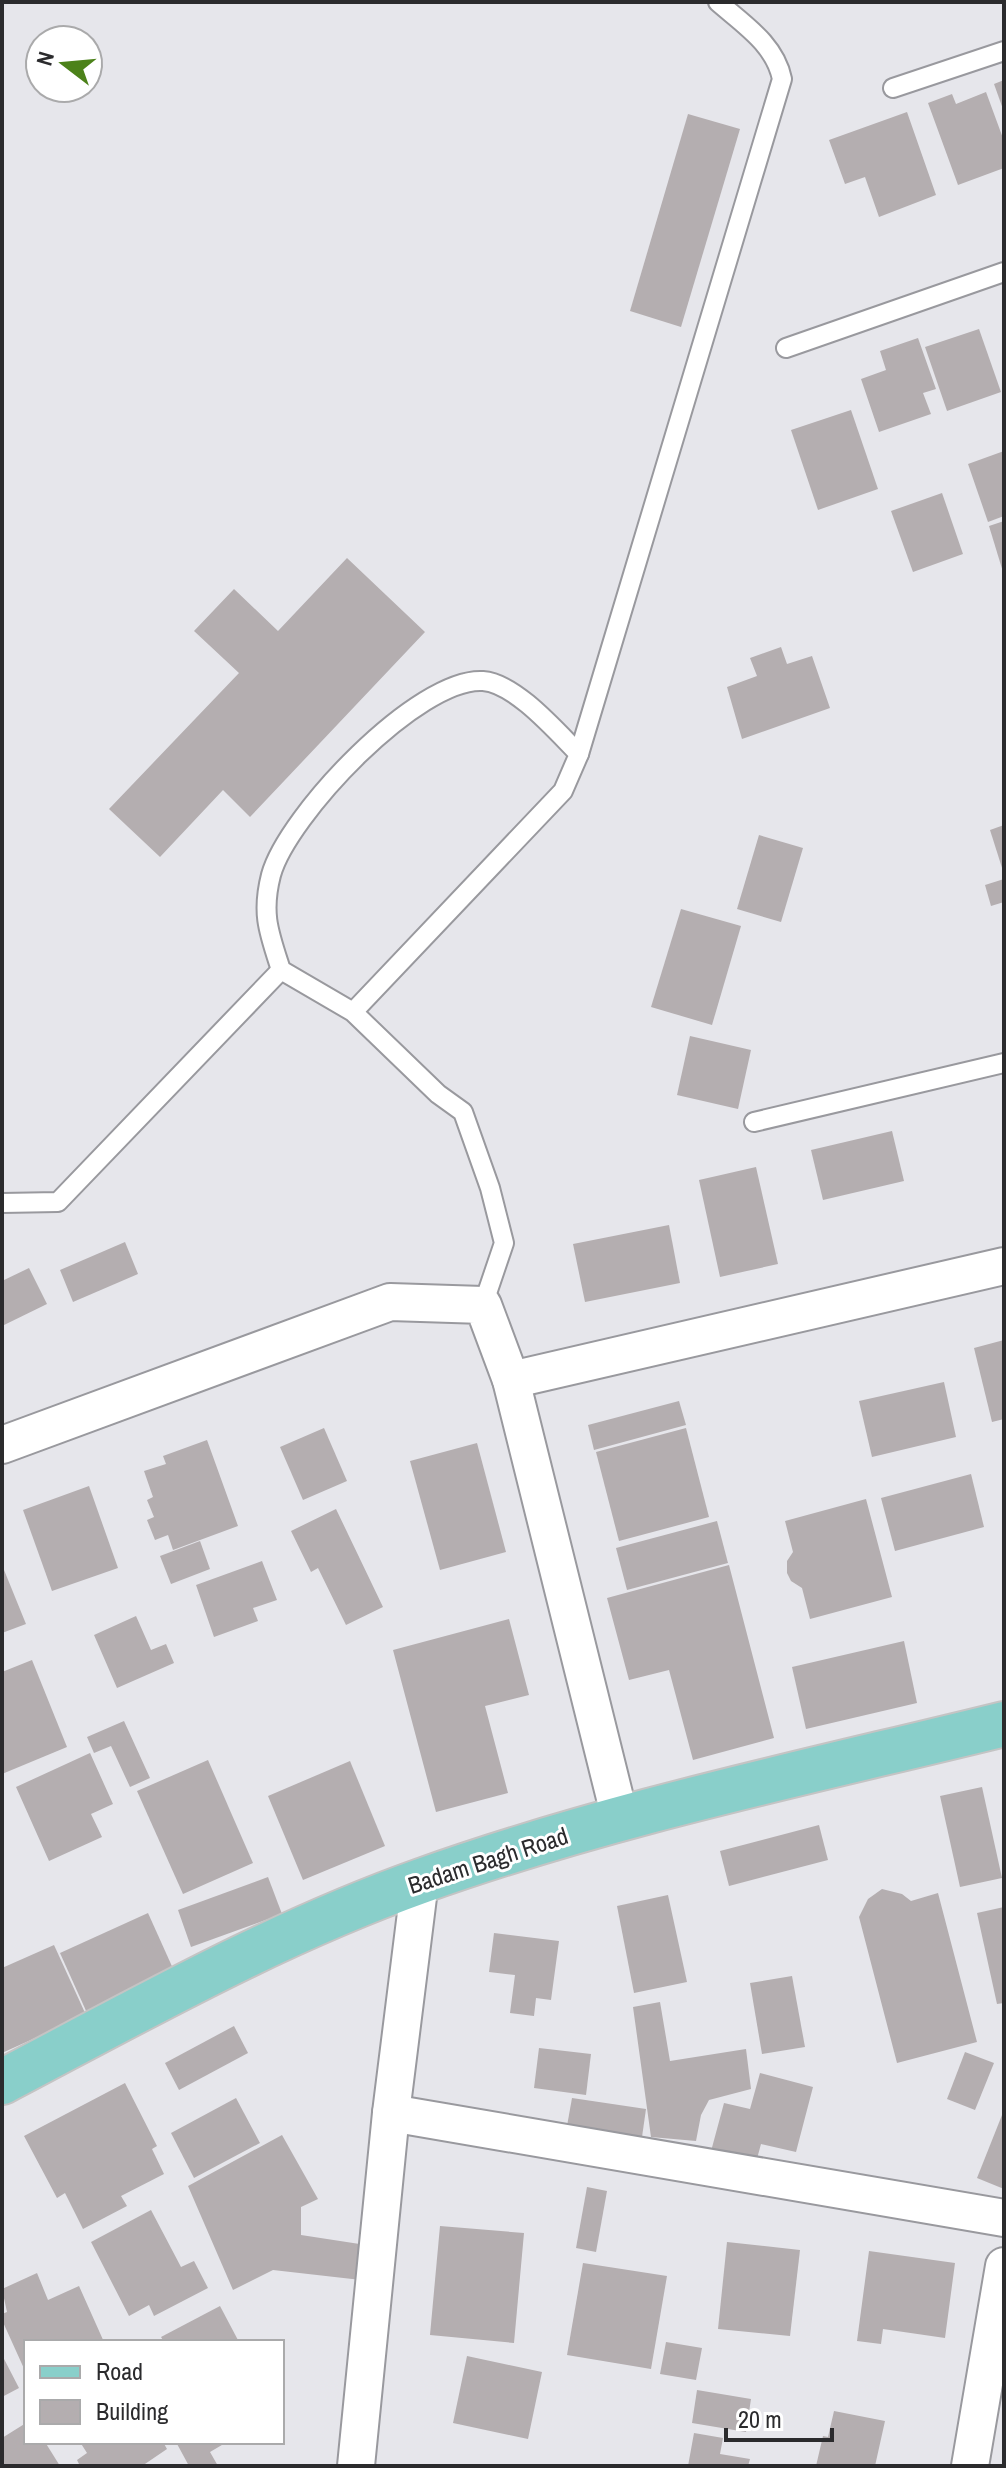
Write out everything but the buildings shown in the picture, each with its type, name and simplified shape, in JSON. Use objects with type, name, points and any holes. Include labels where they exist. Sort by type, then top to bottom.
[{"type":"main road","name":"Badam Bagh Road","points":[[2,2082],[281,1938],[420,1881],[620,1818],[1004,1724]]},
{"type":"street","points":[[511,1380],[1004,1266]]},
{"type":"street","points":[[2,1445],[390,1302],[483,1305],[511,1380],[620,1818]]},
{"type":"street","points":[[356,2466],[391,2113],[420,1881]]},
{"type":"street","points":[[391,2113],[1004,2218]]},
{"type":"street","points":[[970,2466],[1004,2266]]},
{"type":"lane","points":[[353,1012],[563,791],[579,754],[782,79],[779,61],[769,47],[718,2]]},
{"type":"lane","points":[[893,88],[1004,51]]},
{"type":"lane","points":[[786,348],[1004,272]]},
{"type":"lane","points":[[483,1305],[504,1243],[490,1188],[463,1112],[438,1094],[353,1012],[281,970],[264,917],[272,873],[299,820],[398,717],[443,689],[485,681],[517,696],[579,754]]},
{"type":"lane","points":[[2,1203],[58,1202],[281,970]]},
{"type":"lane","points":[[754,1122],[1004,1063]]}]
